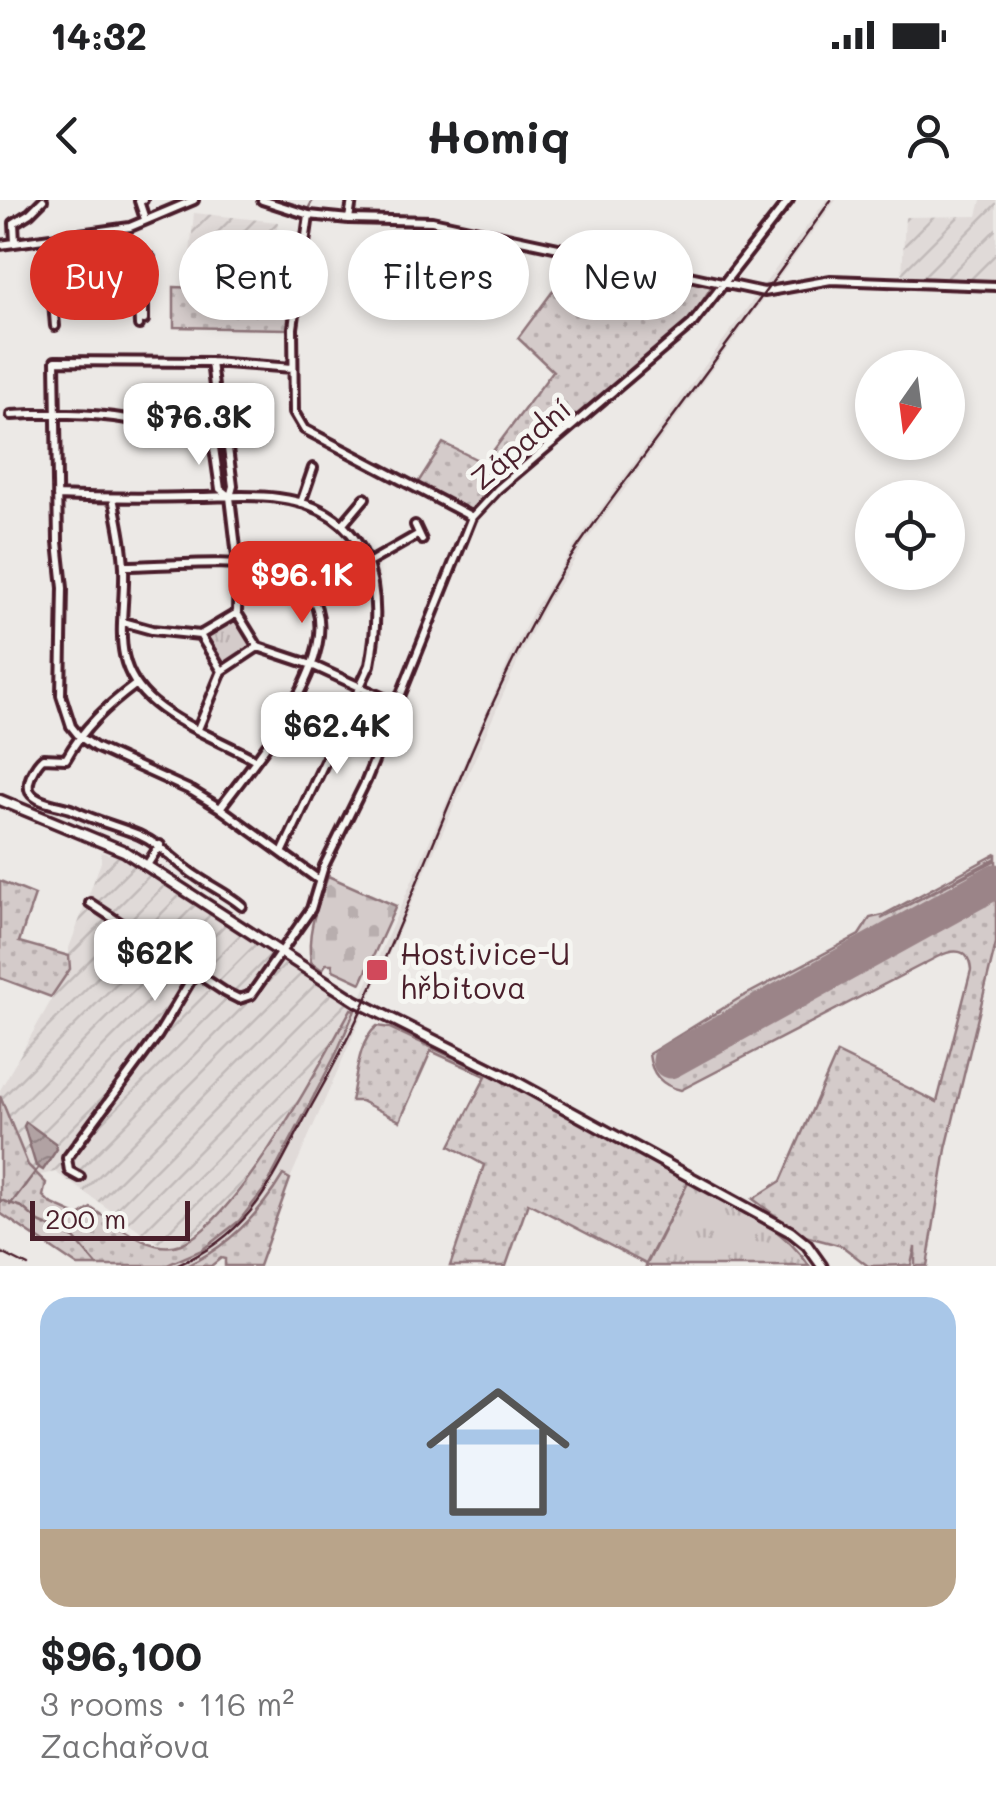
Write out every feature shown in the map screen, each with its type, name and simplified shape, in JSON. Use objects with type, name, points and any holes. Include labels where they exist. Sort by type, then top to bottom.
[{"type":"main road","points":[[0,800],[109,844],[146,864],[359,1002],[486,1066],[791,1232],[822,1266]]},
{"type":"street","points":[[15,242],[14,222],[43,200]]},
{"type":"street","points":[[140,200],[145,219]]},
{"type":"street","points":[[112,230],[177,202],[194,200]]},
{"type":"street","points":[[262,200],[309,215],[349,220],[432,221],[764,292],[831,280],[996,286]]},
{"type":"street","points":[[349,220],[352,200]]},
{"type":"street","name":"Západní","points":[[195,973],[240,999],[251,994],[310,908],[366,781],[472,517],[498,490],[692,324],[789,200]]},
{"type":"street","points":[[309,215],[296,297],[294,412],[304,429],[472,517]]},
{"type":"street","points":[[0,245],[30,241]]},
{"type":"street","points":[[55,320],[56,326]]},
{"type":"street","points":[[293,368],[210,362],[54,360],[62,588],[61,696],[71,726],[79,736],[220,808],[320,880]]},
{"type":"street","points":[[210,362],[220,436],[227,441],[234,486],[230,497],[238,565],[237,613],[258,647],[312,665],[397,704]]},
{"type":"street","points":[[11,415],[58,412],[220,436],[263,433]]},
{"type":"street","points":[[220,436],[214,441],[220,489],[230,497]]},
{"type":"street","points":[[302,503],[313,468]]},
{"type":"street","points":[[57,496],[281,498],[302,503],[343,524],[370,562],[377,600],[370,665],[283,851]]},
{"type":"street","points":[[113,498],[124,566],[123,659],[135,685],[154,703],[256,760]]},
{"type":"street","points":[[343,524],[365,498]]},
{"type":"street","points":[[370,562],[420,537],[415,525]]},
{"type":"street","points":[[124,566],[266,567],[282,573],[306,591],[319,617],[319,649],[312,665],[276,734],[220,808]]},
{"type":"street","points":[[122,622],[200,636],[237,613]]},
{"type":"street","points":[[200,636],[222,672]]},
{"type":"street","points":[[198,729],[222,672],[258,647]]},
{"type":"street","points":[[135,685],[79,736],[66,759],[48,758],[37,763],[30,792],[160,845],[185,868],[242,906]]},
{"type":"street","points":[[146,864],[160,845]]},
{"type":"street","points":[[80,1177],[69,1171],[67,1158],[158,1035],[195,973],[90,903]]},
{"type":"shaded area","points":[[826,200],[836,200],[585,543],[542,612],[290,1179],[282,1175],[254,1217],[220,1248],[186,1266],[165,1266],[215,1241],[248,1212],[266,1187],[336,1054],[535,608],[579,538]]},
{"type":"shaded area","points":[[981,200],[996,200],[996,281],[902,276],[905,217],[977,216]]},
{"type":"shaded area","points":[[194,213],[278,222],[277,230],[192,230]]},
{"type":"shaded area","points":[[101,852],[146,870],[348,1003],[351,1009],[293,1115],[218,1216],[179,1245],[161,1245],[55,1172],[40,1175],[28,1165],[0,1095],[69,969],[69,948],[101,862]]},
{"type":"green space","points":[[693,282],[712,286],[693,316]]},
{"type":"green space","points":[[174,287],[179,287],[179,320],[288,320],[288,329],[174,327]]},
{"type":"green space","points":[[549,296],[549,320],[689,320],[471,511],[417,484],[443,443],[484,463],[553,371],[518,338]]},
{"type":"green space","points":[[232,619],[238,621],[254,647],[227,665],[221,663],[206,637]]},
{"type":"green space","points":[[996,854],[996,858],[881,919],[996,860],[996,943],[946,1149],[927,1266],[915,1266],[915,1247],[911,1265],[868,1266],[842,1246],[801,1235],[753,1199],[781,1181],[837,1053],[937,1102],[971,970],[964,954],[949,952],[937,957],[681,1090],[659,1078],[649,1054],[738,999],[859,935],[870,918],[883,915]]},
{"type":"green space","points":[[328,876],[396,906],[361,983],[333,970],[332,964],[326,964],[322,970],[311,962],[312,928]]},
{"type":"green space","points":[[0,881],[35,895],[19,942],[69,956],[70,969],[51,997],[0,978]]},
{"type":"green space","points":[[351,1009],[355,1010],[336,1054],[266,1187],[239,1221],[202,1250],[165,1266],[78,1266],[0,1213],[0,1096],[28,1165],[46,1183],[43,1196],[50,1203],[79,1216],[91,1208],[158,1246],[181,1244],[203,1230],[251,1174]]},
{"type":"green space","points":[[377,1026],[390,1028],[495,1077],[689,1181],[646,1264],[528,1203],[506,1266],[450,1266],[484,1165],[450,1146],[486,1076],[431,1051],[400,1121],[361,1101],[351,1101],[365,1042]]},
{"type":"green space","points":[[283,1175],[290,1179],[259,1266],[225,1266],[225,1259],[221,1258],[211,1266],[186,1266],[242,1228]]},
{"type":"green space","points":[[689,1181],[771,1227],[809,1266],[646,1266]]},
{"type":"water","points":[[26,1122],[55,1143],[57,1149],[43,1170],[36,1166]]},
{"type":"waterway","points":[[308,209],[313,200]]},
{"type":"waterway","points":[[303,230],[304,218]]},
{"type":"waterway","points":[[10,1205],[39,1167]]},
{"type":"waterway","points":[[0,1200],[22,1207],[39,1222],[74,1238],[98,1266]]},
{"type":"runway","points":[[670,1061],[996,881]]},
{"type":"railway","points":[[176,1266],[228,1234],[263,1195],[376,978],[479,733],[549,591],[831,200]]},
{"type":"railway","points":[[0,1252],[28,1266]]},
{"type":"place","name":"Hostivice-U hřbitova","points":[[377,970]]}]
